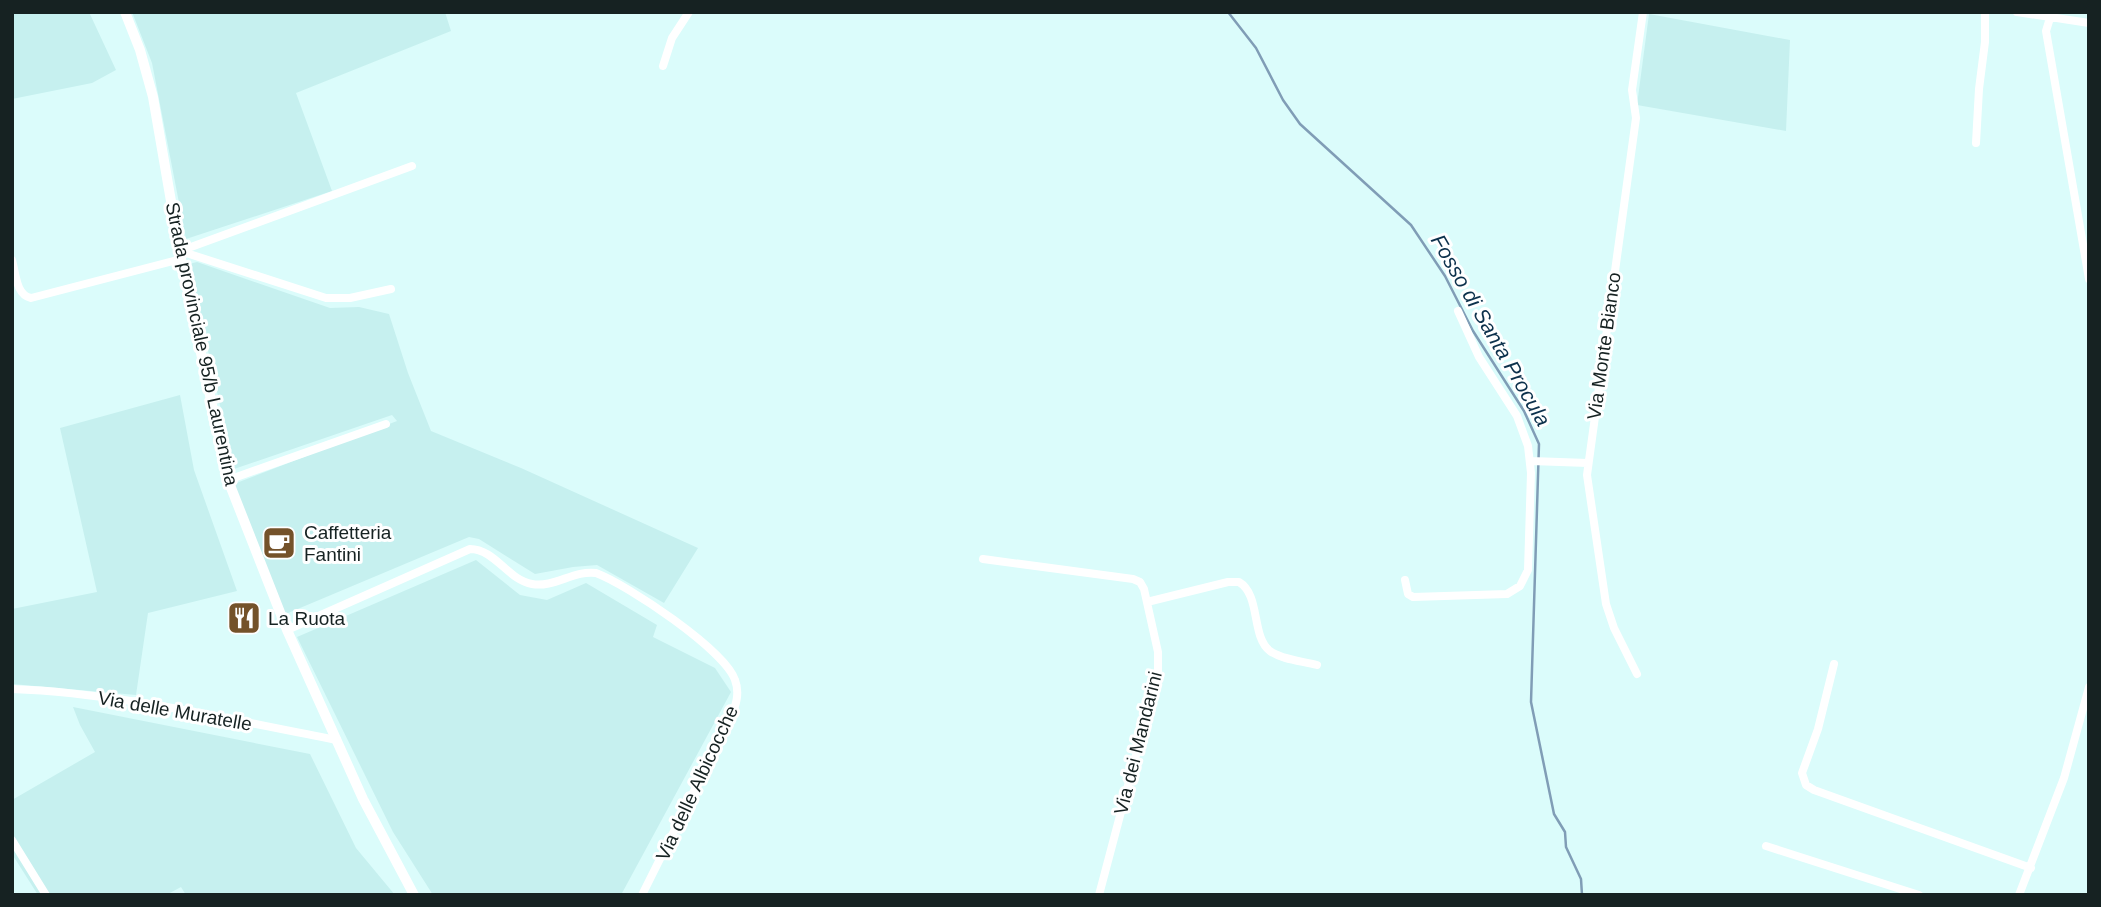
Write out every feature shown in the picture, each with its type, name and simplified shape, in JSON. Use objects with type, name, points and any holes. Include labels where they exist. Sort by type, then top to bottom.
[{"type":"main road","name":"Strada provinciale 95/b Laurentina","points":[[125,12],[150,81],[180,255],[228,480],[287,630],[362,799],[414,895]]},
{"type":"street","points":[[663,66],[672,38],[689,12]]},
{"type":"street","name":"Via Monte Bianco","points":[[1637,674],[1613,625],[1605,601],[1588,483],[1588,463],[1636,118],[1632,90],[1643,12]]},
{"type":"street","points":[[1976,143],[1985,12]]},
{"type":"street","points":[[2017,12],[2050,18],[2078,17],[2089,23]]},
{"type":"street","points":[[2050,18],[2046,31],[2089,279]]},
{"type":"street","points":[[12,260],[20,291],[25,297],[32,298],[180,255],[412,166]]},
{"type":"street","points":[[180,255],[323,298],[346,299],[391,289]]},
{"type":"street","points":[[1405,580],[1408,594],[1413,597],[1504,594],[1518,588],[1526,579],[1531,461],[1527,440],[1517,416],[1483,364],[1458,311]]},
{"type":"street","points":[[228,480],[386,424]]},
{"type":"street","points":[[1531,461],[1588,463]]},
{"type":"street","name":"Via delle Albicocche","points":[[287,630],[462,551],[473,549],[482,552],[529,584],[543,584],[583,573],[596,573],[662,610],[726,665],[735,679],[737,694],[731,717],[642,895]]},
{"type":"street","name":"Via dei Mandarini","points":[[983,559],[1133,579],[1141,584],[1158,652],[1158,672],[1099,895]]},
{"type":"street","points":[[1147,602],[1228,582],[1239,582],[1249,592],[1263,642],[1268,650],[1317,665]]},
{"type":"street","points":[[1833,664],[1818,729],[1802,773],[1806,785],[2031,867]]},
{"type":"street","points":[[2019,895],[2064,778],[2089,687]]},
{"type":"street","name":"Via delle Muratelle","points":[[12,689],[73,693],[337,740]]},
{"type":"street","points":[[12,840],[46,895]]},
{"type":"street","points":[[1766,846],[1919,895]]},
{"type":"shaded area","points":[[12,12],[89,12],[116,70],[92,83],[12,99]]},
{"type":"shaded area","points":[[132,12],[445,12],[451,31],[296,93],[332,191],[186,239],[152,63]]},
{"type":"shaded area","points":[[1649,14],[1790,40],[1786,131],[1637,105]]},
{"type":"shaded area","points":[[197,262],[330,308],[359,307],[389,314],[431,431],[521,468],[698,548],[664,603],[597,565],[535,574],[479,539],[469,537],[281,616],[226,487],[397,421],[392,415],[234,469],[189,264]]},
{"type":"shaded area","points":[[180,395],[194,470],[237,591],[148,613],[136,695],[12,684],[12,609],[97,592],[60,428]]},
{"type":"shaded area","points":[[476,560],[520,595],[547,600],[586,583],[657,625],[653,637],[715,668],[731,692],[621,895],[433,895],[393,832],[297,637]]},
{"type":"shaded area","points":[[73,707],[310,754],[356,848],[395,895],[186,895],[181,887],[166,895],[38,895],[12,854],[12,800],[95,752]]},
{"type":"waterway","name":"Fosso di Santa Procula","points":[[1228,12],[1256,48],[1283,100],[1300,124],[1411,225],[1445,276],[1473,331],[1524,411],[1539,444],[1531,702],[1554,814],[1565,832],[1566,847],[1581,879],[1582,895]]},
{"type":"place","name":"Caffetteria Fantini","points":[[279,543]]},
{"type":"place","name":"La Ruota","points":[[244,618]]}]
